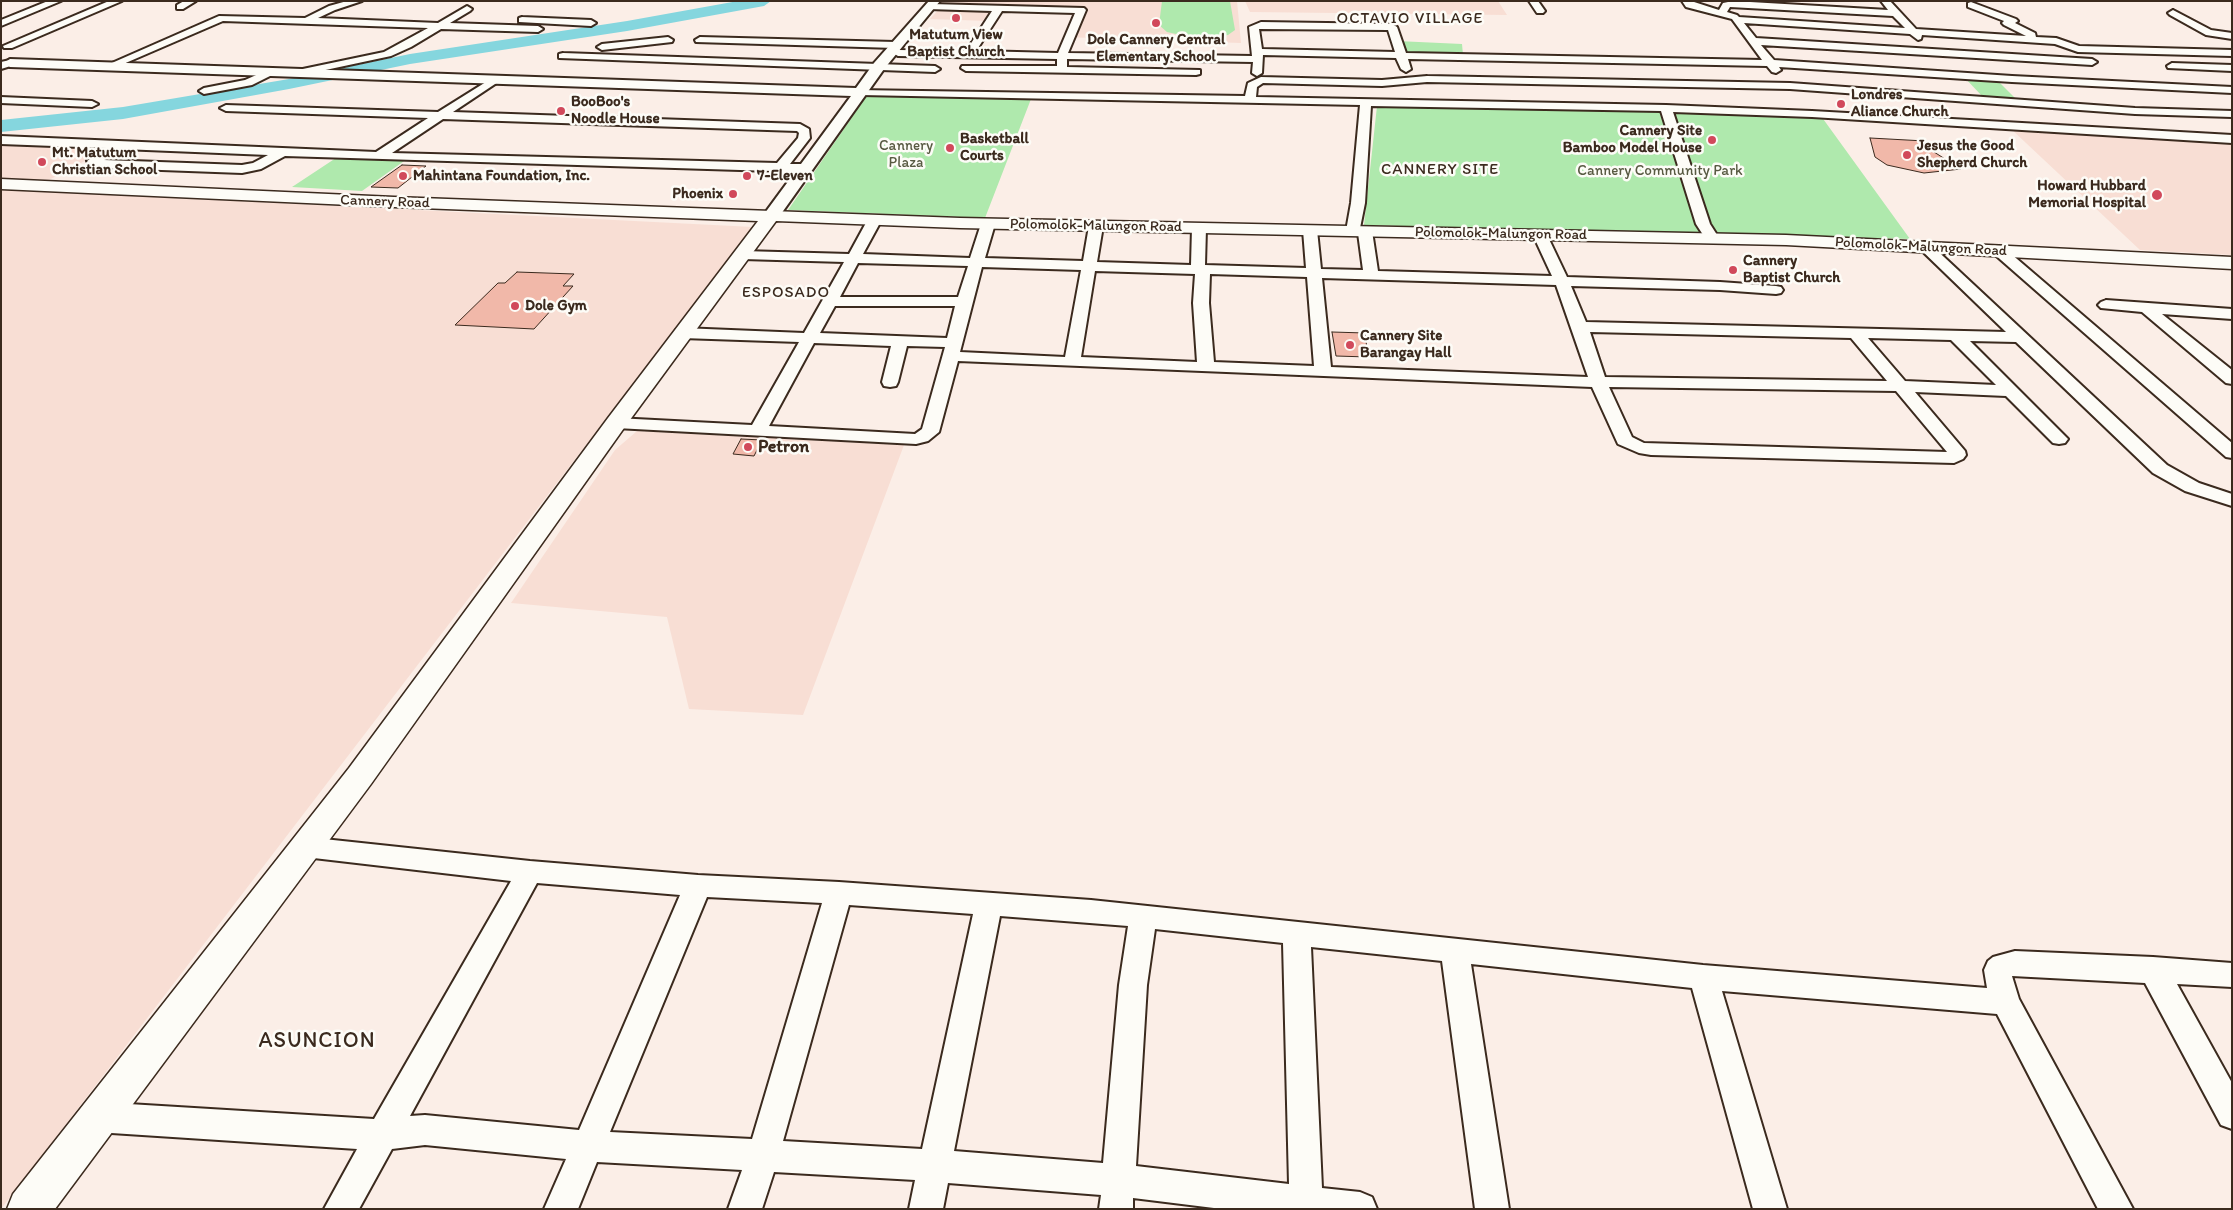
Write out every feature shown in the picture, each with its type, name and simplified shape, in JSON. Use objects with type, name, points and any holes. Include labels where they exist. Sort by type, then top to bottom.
[{"type":"main road","name":"Cannery Road","points":[[1,184],[770,217]]},
{"type":"main road","name":"Polomolok-Malungon Road","points":[[770,217],[988,224],[1712,238],[1924,246],[2232,263]]},
{"type":"main road","points":[[28,1209],[360,776],[682,333],[770,217]]},
{"type":"street","points":[[1,23],[58,1]]},
{"type":"street","points":[[5,46],[118,1]]},
{"type":"street","points":[[180,7],[192,1]]},
{"type":"street","points":[[304,21],[332,8],[358,1]]},
{"type":"street","points":[[1533,1],[1540,11]]},
{"type":"street","points":[[1686,1],[1689,5],[1734,15],[1736,20],[1812,114]]},
{"type":"street","points":[[1885,1],[1912,31],[2012,126]]},
{"type":"street","points":[[770,217],[879,66],[933,4],[1080,10],[1062,55],[1062,70]]},
{"type":"street","points":[[1723,12],[1726,4],[1733,4],[1895,13]]},
{"type":"street","points":[[1971,5],[2013,20],[2007,24],[2044,40]]},
{"type":"street","points":[[969,54],[999,8]]},
{"type":"street","points":[[302,72],[387,54],[467,9]]},
{"type":"street","points":[[2173,13],[2211,34],[2232,36]]},
{"type":"street","points":[[110,66],[218,18],[538,29]]},
{"type":"street","points":[[452,18],[591,23]]},
{"type":"street","points":[[1736,20],[2044,40],[2060,42],[2076,49],[2232,53]]},
{"type":"street","points":[[2186,21],[2214,22]]},
{"type":"street","points":[[1250,101],[1252,85],[1256,75],[1257,55],[1254,27],[1258,25],[1392,27],[1410,81]]},
{"type":"street","points":[[582,57],[597,48],[668,40]]},
{"type":"street","points":[[700,40],[893,49],[945,54],[1400,55],[1770,62],[1959,76],[2232,90]]},
{"type":"street","points":[[1752,40],[2100,63]]},
{"type":"street","points":[[5,46],[37,49],[6,64]]},
{"type":"street","points":[[2209,52],[2232,67]]},
{"type":"street","points":[[916,94],[942,68],[945,54]]},
{"type":"street","points":[[563,56],[942,68],[1204,72]]},
{"type":"street","points":[[1522,58],[1538,94]]},
{"type":"street","points":[[2086,62],[2131,94]]},
{"type":"street","points":[[6,64],[272,71],[916,94],[1369,103],[1538,94],[1790,86],[2135,111],[2232,114]]},
{"type":"street","points":[[2162,65],[2232,67]]},
{"type":"street","points":[[204,91],[248,83],[272,71]]},
{"type":"street","points":[[1256,75],[1362,82],[1410,81],[1669,109],[1812,114],[2232,139]]},
{"type":"street","points":[[379,156],[494,80]]},
{"type":"street","points":[[1362,82],[1369,103],[1358,203],[1359,231],[1371,275]]},
{"type":"street","points":[[1661,92],[1669,109],[1703,224],[1712,238]]},
{"type":"street","points":[[1,100],[92,104]]},
{"type":"street","points":[[226,108],[800,128],[804,132],[804,138],[781,167]]},
{"type":"street","points":[[1,140],[379,156],[805,168]]},
{"type":"street","points":[[123,144],[92,161],[103,164],[242,169],[257,166],[284,152]]},
{"type":"street","points":[[641,156],[666,156],[687,152]]},
{"type":"street","points":[[704,165],[711,154],[708,152]]},
{"type":"street","points":[[758,430],[874,220]]},
{"type":"street","points":[[616,423],[922,438],[930,432],[939,404],[964,302],[988,224]]},
{"type":"street","points":[[1072,362],[1096,226]]},
{"type":"street","points":[[1198,228],[1206,367]]},
{"type":"street","points":[[1310,230],[1323,370]]},
{"type":"street","points":[[1540,235],[1562,281],[1598,382],[1624,440],[1639,448],[1651,450],[1954,458],[1957,455],[1956,451],[1857,335]]},
{"type":"street","points":[[1924,246],[2019,338],[2160,469],[2192,487],[2232,500]]},
{"type":"street","points":[[1998,250],[2232,452]]},
{"type":"street","points":[[743,255],[1720,286],[1776,290]]},
{"type":"street","points":[[829,302],[964,302]]},
{"type":"street","points":[[2106,305],[2232,314]]},
{"type":"street","points":[[2145,308],[2232,380]]},
{"type":"street","points":[[1580,328],[2019,338]]},
{"type":"street","points":[[682,333],[900,342],[951,350],[1072,362],[1323,370],[1598,382],[1899,386],[2011,391]]},
{"type":"street","points":[[1958,337],[2059,439]]},
{"type":"street","points":[[890,382],[900,342]]},
{"type":"street","points":[[306,847],[530,872],[698,886],[839,893],[1143,916],[1703,977],[2006,1002]]},
{"type":"street","points":[[341,1209],[530,872]]},
{"type":"street","points":[[560,1209],[698,886]]},
{"type":"street","points":[[745,1209],[763,1156],[839,893]]},
{"type":"street","points":[[926,1209],[988,905]]},
{"type":"street","points":[[1118,1194],[1133,985],[1143,916]]},
{"type":"street","points":[[1297,933],[1306,1202]]},
{"type":"street","points":[[1455,950],[1492,1209]]},
{"type":"street","points":[[2116,1209],[2006,1002],[1998,978],[1998,970],[2003,966],[2015,963],[2152,969],[2232,975]]},
{"type":"street","points":[[2152,969],[2232,1114]]},
{"type":"street","points":[[1703,977],[1770,1209]]},
{"type":"street","points":[[96,1118],[381,1135],[425,1130],[587,1146],[934,1167],[1118,1194],[1306,1202],[1360,1209]]},
{"type":"shaded area","name":"Dole Cannery Central Elementary School","points":[[940,1],[1237,1],[1241,43],[1063,37],[1081,10],[936,6]]},
{"type":"shaded area","points":[[1245,1],[1498,1],[1507,15],[1250,12]]},
{"type":"shaded area","points":[[940,8],[996,9],[988,21],[930,19]]},
{"type":"shaded area","name":"Howard Hubbard Memorial Hospital","points":[[2010,128],[2232,141],[2232,255],[2140,250]]},
{"type":"shaded area","name":"Mt. Matutum Christian School","points":[[1,140],[115,145],[47,181],[1,178]]},
{"type":"shaded area","points":[[1,189],[753,227],[1,1209]]},
{"type":"shaded area","points":[[637,431],[904,445],[803,715],[689,709],[667,617],[511,603],[615,450]]},
{"type":"green space","points":[[1162,1],[1230,1],[1235,30],[1228,35],[1213,38],[1185,36],[1167,32],[1159,25]]},
{"type":"green space","points":[[1397,41],[1462,44],[1463,55],[1399,52]]},
{"type":"green space","points":[[1964,77],[1996,79],[2016,99],[1982,96]]},
{"type":"green space","name":"Cannery Plaza","points":[[868,94],[1031,99],[985,218],[788,210]]},
{"type":"green space","name":"Cannery Community Park","points":[[1377,106],[1674,111],[1821,116],[1910,239],[1364,225]]},
{"type":"green space","points":[[339,156],[407,159],[362,191],[292,187]]},
{"type":"building","name":"Jesus the Good Shepherd Church","points":[[1870,138],[1925,141],[1934,152],[1961,169],[1924,173],[1887,165],[1875,157]]},
{"type":"building","name":"Mahintana Foundation, Inc.","points":[[402,165],[426,166],[398,188],[371,187]]},
{"type":"building","name":"Dole Gym","points":[[517,272],[574,274],[563,286],[573,286],[534,329],[455,325],[498,283],[505,283]]},
{"type":"building","name":"Cannery Site Barangay Hall","points":[[1332,332],[1365,333],[1368,357],[1336,356]]},
{"type":"building","name":"Petron","points":[[741,439],[762,440],[754,456],[733,454]]},
{"type":"waterway","points":[[1,126],[123,113],[289,84],[410,59],[627,26],[764,1]]},
{"type":"place","name":"Matutum View Baptist Church","points":[[956,18]]},
{"type":"place","name":"Dole Cannery Central Elementary School","points":[[1156,23]]},
{"type":"place","name":"Londres Aliance Church","points":[[1841,104]]},
{"type":"place","name":"BooBoo's Noodle House","points":[[561,111]]},
{"type":"place","name":"Cannery Site Bamboo Model House","points":[[1712,140]]},
{"type":"place","name":"Basketball Courts","points":[[950,148]]},
{"type":"place","name":"Jesus the Good Shepherd Church","points":[[1907,155]]},
{"type":"place","name":"Mt. Matutum Christian School","points":[[42,162]]},
{"type":"place","name":"Mahintana Foundation, Inc.","points":[[403,176]]},
{"type":"place","name":"7-Eleven","points":[[747,176]]},
{"type":"place","name":"Phoenix","points":[[733,194]]},
{"type":"place","name":"Howard Hubbard Memorial Hospital","points":[[2157,195]]},
{"type":"place","name":"Cannery Baptist Church","points":[[1733,270]]},
{"type":"place","name":"Dole Gym","points":[[515,306]]},
{"type":"place","name":"Cannery Site Barangay Hall","points":[[1350,345]]},
{"type":"place","name":"Petron","points":[[748,447]]},
{"type":"district","name":"OCTAVIO VILLAGE","points":[[1410,19]]},
{"type":"district","name":"CANNERY SITE","points":[[1440,170]]},
{"type":"district","name":"ESPOSADO","points":[[786,293]]},
{"type":"district","name":"ASUNCION","points":[[317,1041]]}]
